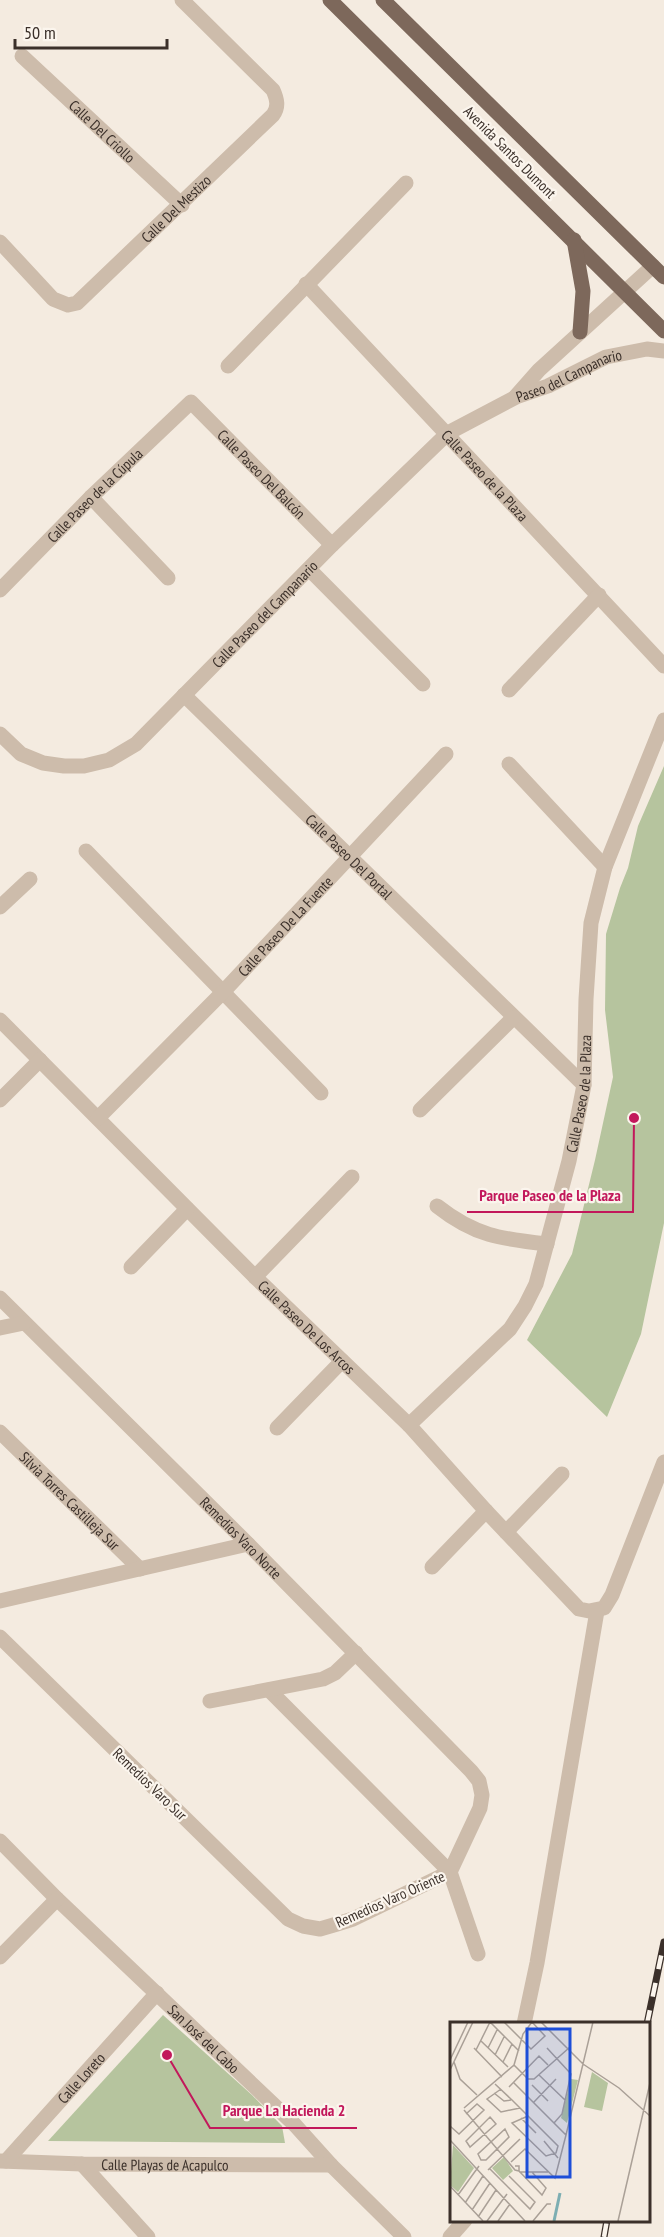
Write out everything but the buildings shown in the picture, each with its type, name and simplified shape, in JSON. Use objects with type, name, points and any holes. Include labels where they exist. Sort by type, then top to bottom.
[{"type":"main road","name":"Avenida Santos Dumont","points":[[330,0],[664,331]]},
{"type":"main road","name":"Avenida Santos Dumont","points":[[383,0],[659,272]]},
{"type":"main road","points":[[574,240],[583,291],[580,332]]},
{"type":"street","name":"Calle Del Mestizo","points":[[0,242],[53,298],[68,305],[77,303],[182,205],[277,111],[273,90],[182,0]]},
{"type":"street","name":"Calle Del Criollo","points":[[22,56],[182,205]]},
{"type":"street","points":[[228,366],[406,183]]},
{"type":"street","name":"Paseo del Campanario","points":[[516,397],[539,370],[625,292],[659,272]]},
{"type":"street","name":"Calle Paseo de la Plaza","points":[[306,284],[664,666]]},
{"type":"street","name":"Paseo del Campanario","points":[[516,397],[548,386],[606,357],[647,349],[664,351]]},
{"type":"street","name":"Calle Paseo del Campanario","points":[[0,734],[21,754],[44,763],[84,766],[110,760],[136,744],[332,545],[448,433],[516,397]]},
{"type":"street","name":"Calle Paseo de la Cúpula","points":[[0,590],[91,497],[191,402]]},
{"type":"street","name":"Calle Paseo Del Balcón","points":[[191,402],[332,545]]},
{"type":"street","points":[[91,497],[168,578]]},
{"type":"street","points":[[309,569],[423,684]]},
{"type":"street","points":[[509,690],[599,595]]},
{"type":"street","name":"Calle Paseo Del Portal","points":[[184,695],[584,1085]]},
{"type":"street","name":"Calle Paseo de la Plaza","points":[[409,1425],[510,1329],[536,1284],[569,1161],[584,1085],[591,923],[605,867],[664,720]]},
{"type":"street","name":"Calle Paseo De La Fuente","points":[[98,1118],[223,992],[446,754]]},
{"type":"street","points":[[509,764],[605,867]]},
{"type":"street","points":[[86,851],[321,1093]]},
{"type":"street","points":[[0,907],[30,879]]},
{"type":"street","points":[[420,1110],[513,1018]]},
{"type":"street","name":"Calle Paseo De Los Arcos","points":[[0,1020],[255,1277],[409,1425],[568,1599],[579,1609],[597,1611]]},
{"type":"street","points":[[0,1100],[40,1060]]},
{"type":"street","points":[[255,1277],[352,1177]]},
{"type":"street","points":[[437,1206],[473,1229],[500,1239],[547,1244]]},
{"type":"street","points":[[131,1267],[187,1209]]},
{"type":"street","name":"Remedios Varo Norte","points":[[0,1298],[248,1544],[479,1781]]},
{"type":"street","points":[[0,1328],[24,1323]]},
{"type":"street","points":[[277,1428],[342,1361]]},
{"type":"street","name":"Silvia Torres Castilleja Sur","points":[[0,1432],[140,1569]]},
{"type":"street","points":[[524,2022],[539,1951],[597,1611],[604,1608],[612,1595],[664,1462]]},
{"type":"street","points":[[506,1532],[562,1474]]},
{"type":"street","points":[[432,1567],[486,1511]]},
{"type":"street","points":[[0,1601],[248,1544]]},
{"type":"street","name":"Remedios Varo Sur","points":[[0,1637],[288,1919],[303,1926]]},
{"type":"street","points":[[210,1701],[323,1679],[335,1673],[356,1653]]},
{"type":"street","points":[[269,1689],[450,1872],[478,1954]]},
{"type":"street","name":"Remedios Varo Oriente","points":[[303,1926],[320,1929],[353,1919],[450,1872],[480,1808],[482,1794],[479,1781]]},
{"type":"street","name":"San José del Cabo","points":[[0,1841],[57,1899],[296,2125],[331,2165],[404,2237]]},
{"type":"street","points":[[0,1957],[57,1899]]},
{"type":"street","name":"Calle Loreto","points":[[3,2161],[157,1993]]},
{"type":"street","name":"Calle Playas de Acapulco","points":[[3,2161],[82,2164],[331,2165]]},
{"type":"street","points":[[82,2164],[148,2237]]},
{"type":"street","points":[[450,2237],[463,2222]]},
{"type":"green space","points":[[664,766],[664,1223],[641,1334],[607,1417],[527,1340],[572,1254],[595,1160],[613,1077],[605,1010],[606,934],[628,868],[638,826]]},
{"type":"green space","points":[[163,2015],[252,2095],[282,2126],[285,2143],[48,2141]]},
{"type":"railway","points":[[647,2022],[664,1942]]},
{"type":"railway","points":[[604,2237],[607,2222]]},
{"type":"place","name":"Parque Paseo de la Plaza","points":[[634,1118]]},
{"type":"place","name":"Parque La Hacienda 2","points":[[167,2055]]}]
